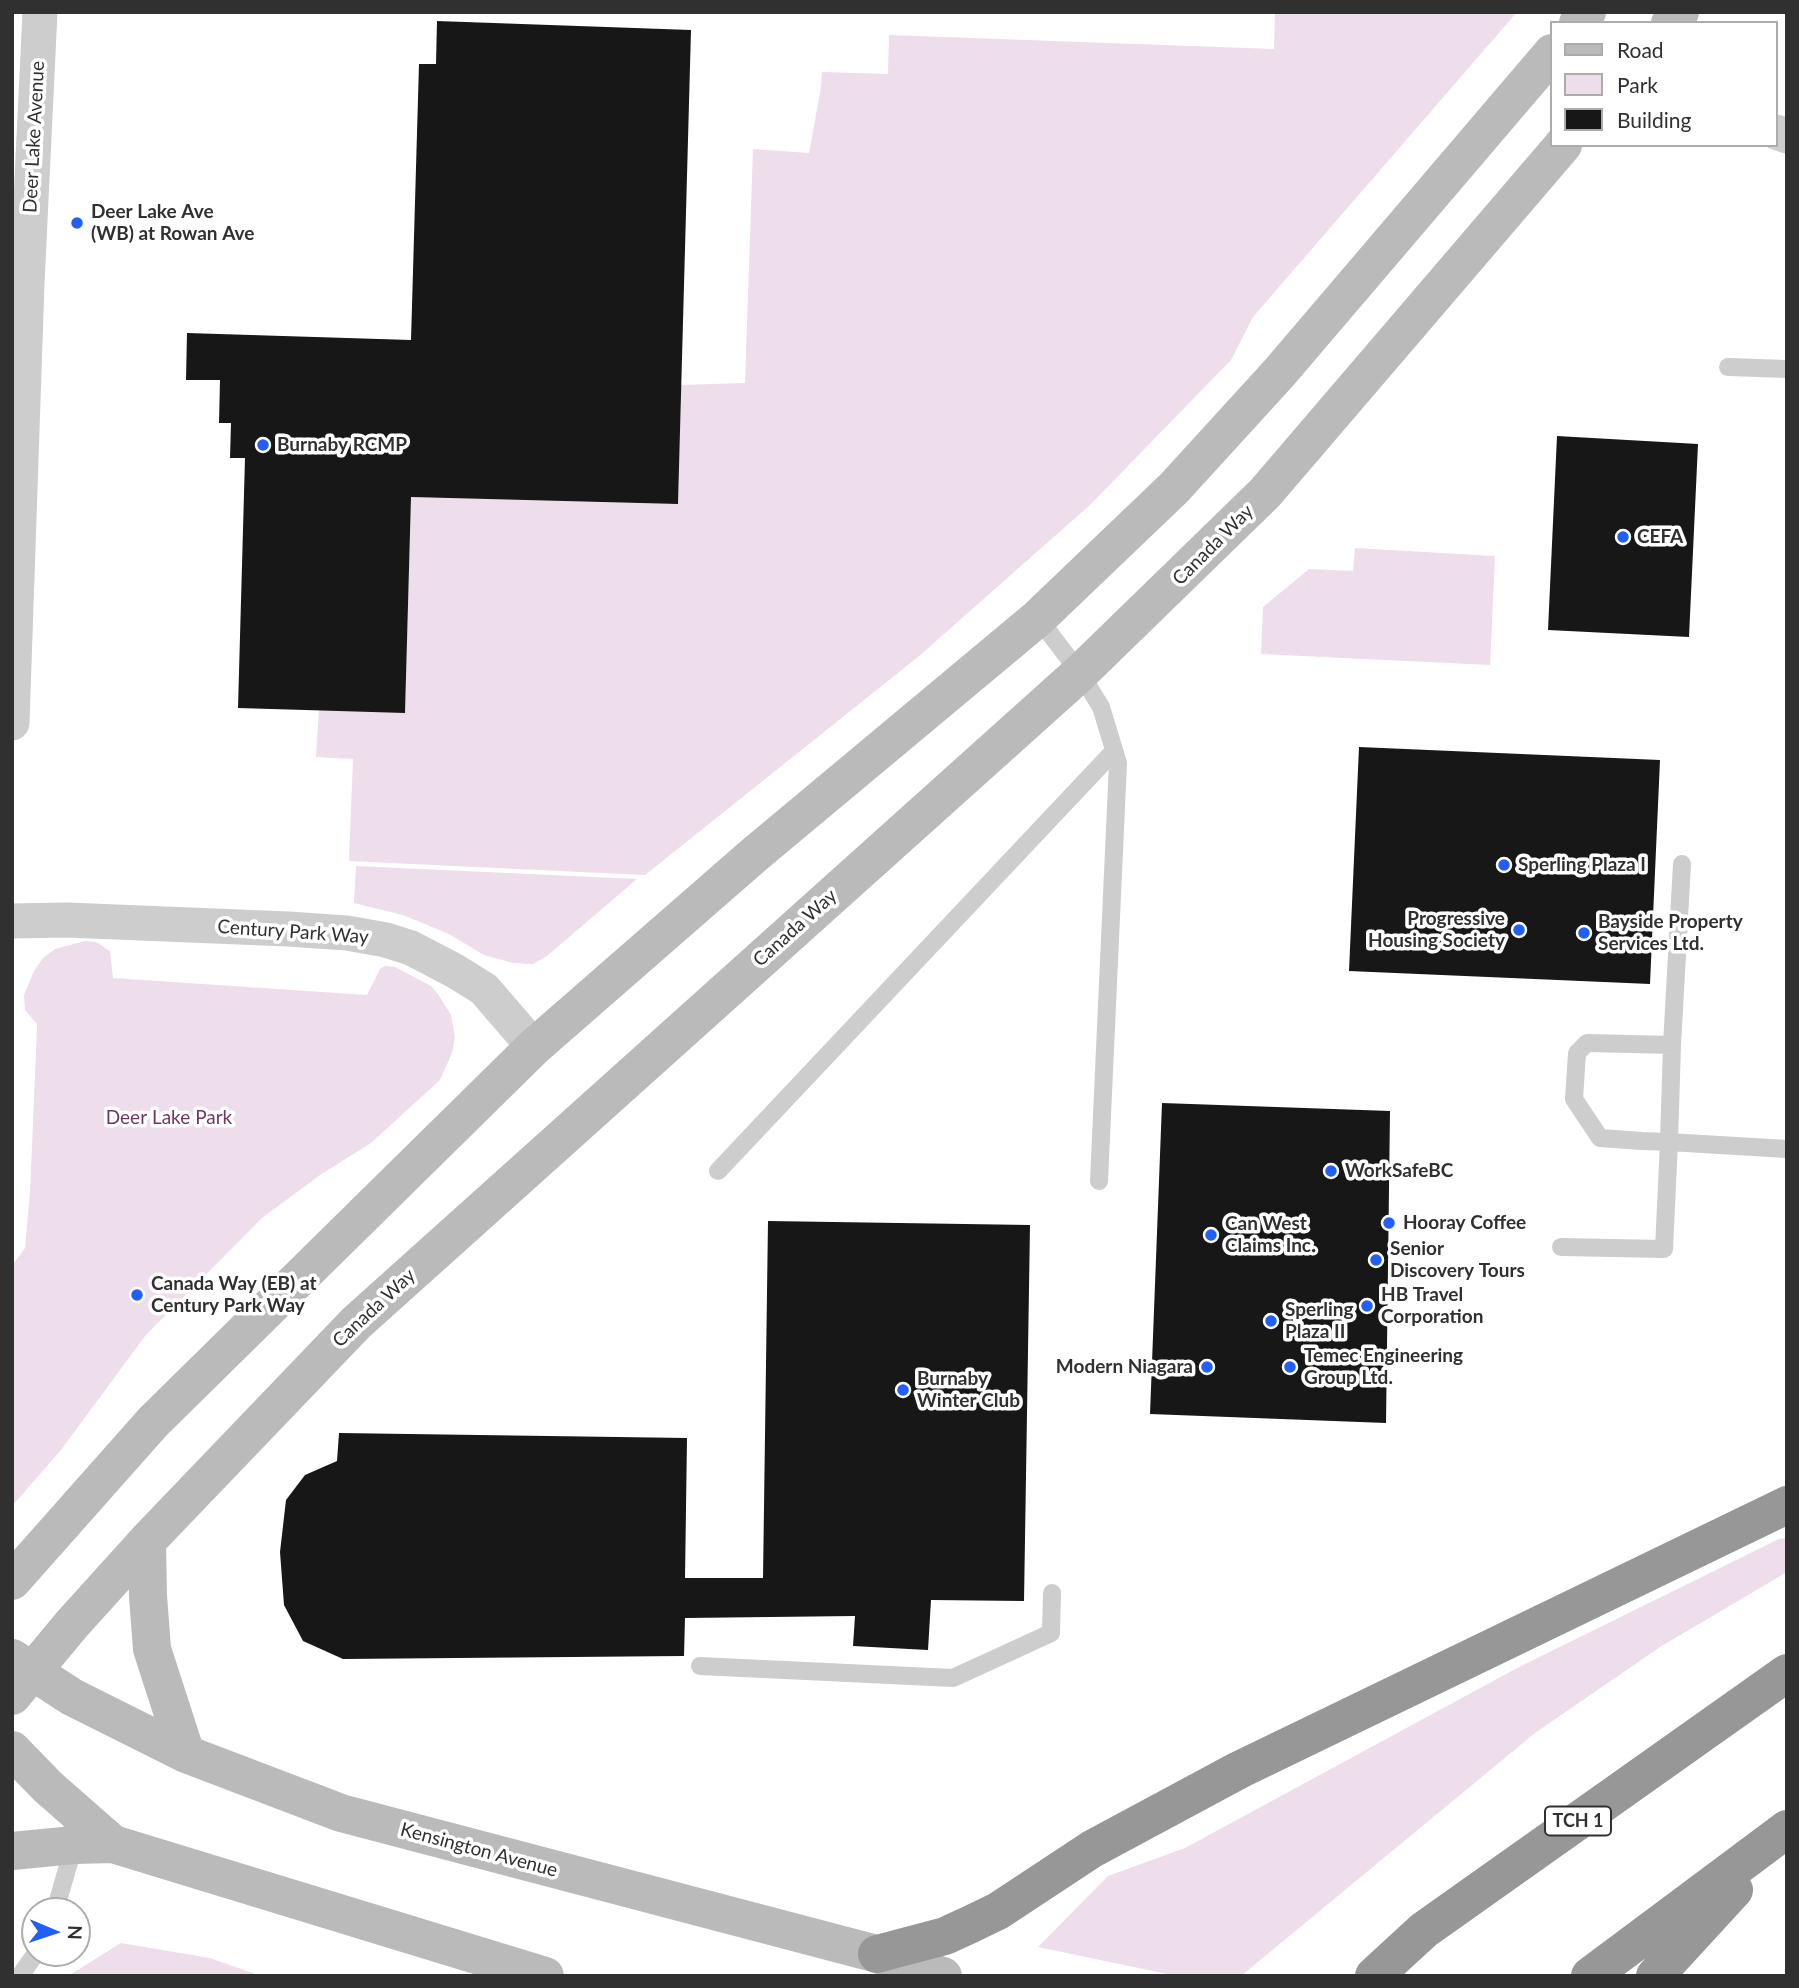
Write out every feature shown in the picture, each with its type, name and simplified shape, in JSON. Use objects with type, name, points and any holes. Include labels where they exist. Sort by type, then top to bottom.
[{"type":"highway","points":[[877,1954],[945,1936],[970,1925],[998,1911],[1092,1849],[1239,1770],[1787,1506]]},
{"type":"highway","name":"TCH 1","points":[[1374,1976],[1424,1930],[1787,1673]]},
{"type":"highway","points":[[1590,1976],[1787,1831]]},
{"type":"highway","points":[[1655,1976],[1787,1831]]},
{"type":"main road","points":[[12,1581],[153,1422],[534,1047],[754,855],[1038,618],[1174,488],[1279,373],[1550,55]]},
{"type":"main road","name":"Canada Way","points":[[19,1675],[72,1624],[356,1322],[1080,673],[1265,493],[1561,147]]},
{"type":"main road","points":[[148,1541],[152,1649],[186,1754]]},
{"type":"main road","name":"Kensington Avenue","points":[[19,1675],[72,1697],[186,1754],[341,1813],[877,1954],[943,1976]]},
{"type":"main road","points":[[12,1750],[48,1787],[113,1844]]},
{"type":"main road","points":[[12,1851],[113,1844],[545,1976]]},
{"type":"street","name":"Deer Lake Avenue","points":[[12,723],[20,284],[40,12]]},
{"type":"street","name":"Century Park Way","points":[[12,921],[67,920],[274,928],[347,933],[386,940],[433,959],[484,989],[534,1047]]},
{"type":"lane","points":[[1728,367],[1787,369]]},
{"type":"lane","points":[[1038,618],[1080,673],[1101,707],[1118,763],[1099,1181]]},
{"type":"lane","points":[[718,1171],[1114,751]]},
{"type":"lane","points":[[1561,1247],[1664,1248],[1682,864]]},
{"type":"lane","points":[[1672,1045],[1587,1043],[1577,1054],[1574,1099],[1600,1138],[1787,1149]]},
{"type":"lane","points":[[700,1666],[953,1678],[1051,1633],[1052,1593]]},
{"type":"lane","points":[[59,1897],[74,1845]]},
{"type":"green space","points":[[1275,12],[1517,12],[1253,317],[1231,360],[1090,505],[918,657],[645,875],[349,861],[353,759],[316,757],[319,710],[405,712],[411,497],[678,504],[681,385],[745,383],[753,149],[809,153],[822,72],[888,74],[889,35],[1274,49]]},
{"type":"green space","points":[[1355,548],[1495,556],[1490,665],[1261,654],[1263,607],[1309,569],[1353,571]]},
{"type":"green space","points":[[356,866],[637,879],[547,956],[533,964],[513,963],[484,955],[449,934],[403,915],[354,903]]},
{"type":"green space","name":"Deer Lake Park","points":[[85,941],[96,942],[110,951],[113,978],[367,995],[380,969],[385,966],[395,967],[431,986],[438,994],[451,1015],[455,1037],[452,1053],[440,1080],[371,1143],[320,1175],[262,1218],[145,1336],[61,1450],[12,1506],[12,1266],[25,1248],[37,1028],[37,1024],[25,1010],[24,995],[43,958],[55,949]]},
{"type":"green space","points":[[1787,1538],[1787,1572],[1660,1647],[1535,1733],[1241,1976],[1177,1976],[1038,1947],[1108,1876],[1185,1848],[1519,1667],[1779,1539]]},
{"type":"green space","points":[[121,1943],[210,1958],[261,1976],[68,1976],[82,1967],[91,1967],[91,1962]]},
{"type":"building","points":[[437,21],[691,30],[678,504],[411,497],[405,713],[238,708],[245,458],[230,458],[231,423],[219,423],[220,380],[186,380],[187,333],[411,340],[419,64],[436,64]]},
{"type":"building","name":"CEFA","points":[[1557,436],[1698,444],[1689,637],[1548,630]]},
{"type":"building","name":"Sperling Plaza I","points":[[1359,747],[1660,760],[1650,984],[1349,971]]},
{"type":"building","name":"Sperling Plaza II","points":[[1162,1103],[1390,1111],[1386,1423],[1150,1414]]},
{"type":"building","points":[[768,1221],[1030,1225],[1024,1601],[931,1600],[928,1650],[853,1646],[855,1616],[685,1618],[684,1656],[343,1659],[303,1641],[284,1605],[280,1552],[286,1500],[305,1475],[337,1461],[339,1433],[687,1438],[685,1578],[763,1578]]},
{"type":"place","name":"Deer Lake Ave (WB) at Rowan Ave","points":[[77,223]]},
{"type":"place","name":"Burnaby RCMP","points":[[263,445]]},
{"type":"place","name":"CEFA","points":[[1623,537]]},
{"type":"place","name":"Sperling Plaza I","points":[[1504,865]]},
{"type":"place","name":"Progressive Housing Society","points":[[1519,930]]},
{"type":"place","name":"Bayside Property Services Ltd.","points":[[1584,933]]},
{"type":"place","name":"WorkSafeBC","points":[[1331,1171]]},
{"type":"place","name":"Hooray Coffee","points":[[1389,1223]]},
{"type":"place","name":"Can West Claims Inc.","points":[[1211,1235]]},
{"type":"place","name":"Senior Discovery Tours","points":[[1376,1260]]},
{"type":"place","name":"Canada Way (EB) at Century Park Way","points":[[137,1295]]},
{"type":"place","name":"HB Travel Corporation","points":[[1367,1306]]},
{"type":"place","name":"Sperling Plaza II","points":[[1271,1321]]},
{"type":"place","name":"Modern Niagara","points":[[1207,1367]]},
{"type":"place","name":"Temec Engineering Group Ltd.","points":[[1290,1367]]},
{"type":"place","name":"Burnaby Winter Club","points":[[903,1390]]}]
